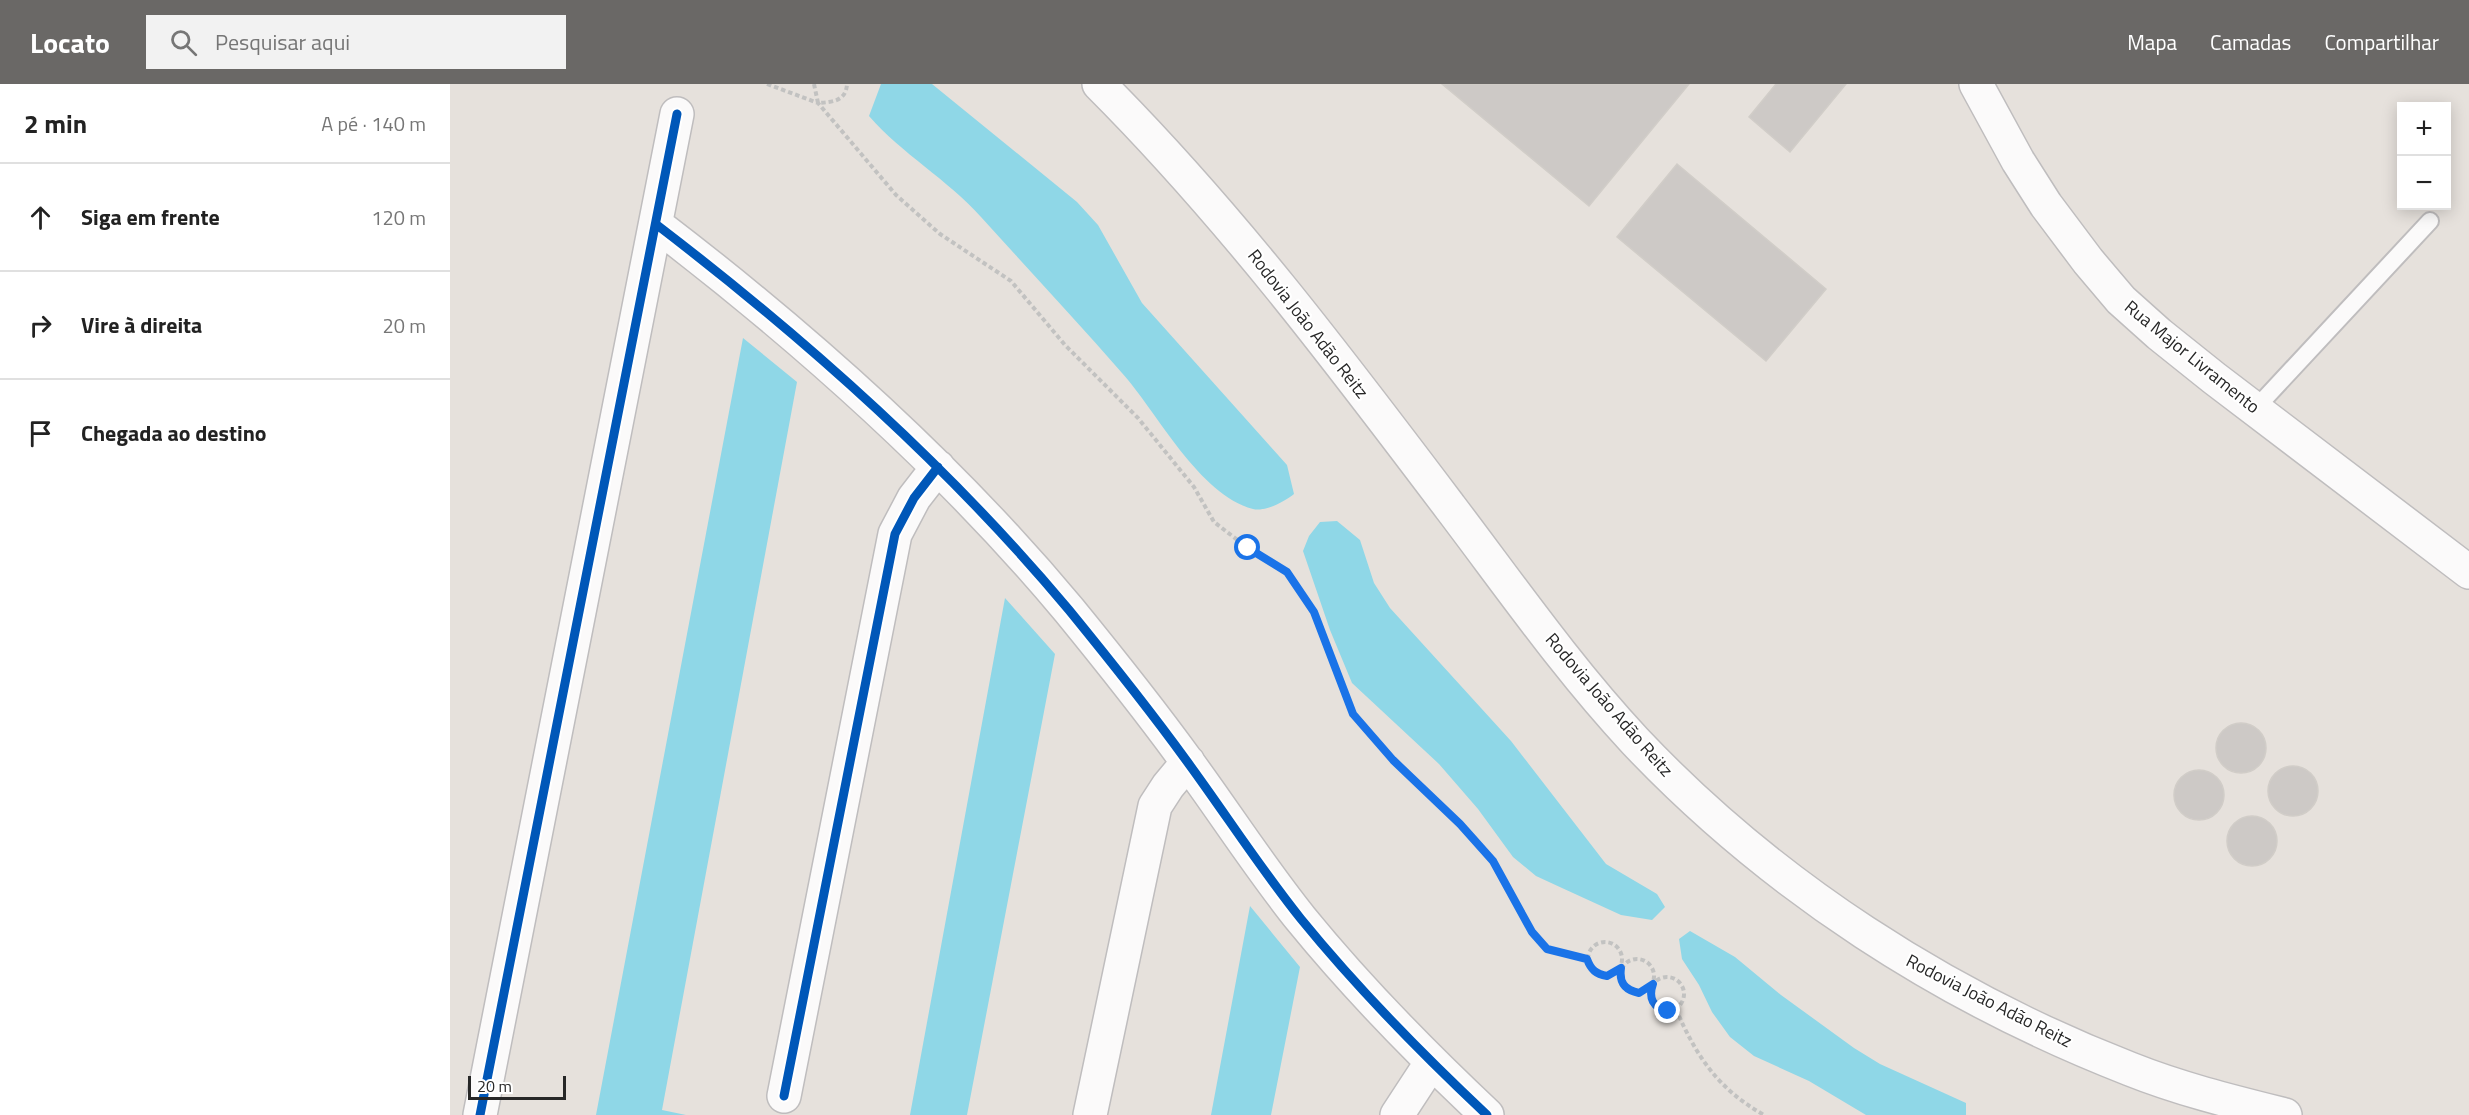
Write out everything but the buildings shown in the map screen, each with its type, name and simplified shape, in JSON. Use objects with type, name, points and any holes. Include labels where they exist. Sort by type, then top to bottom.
[{"type":"street","name":"Rodovia João Adão Reitz","points":[[1099,84],[1150,134],[1275,279],[1576,674],[1672,779],[1741,840],[1801,887],[1880,942],[1947,983],[2032,1027],[2133,1070],[2224,1099],[2285,1115]]},
{"type":"street","name":"Rua Major Livramento","points":[[1976,84],[2018,161],[2046,205],[2108,284],[2159,334],[2469,572]]},
{"type":"street","points":[[480,1115],[657,225],[677,114]]},
{"type":"street","points":[[657,225],[730,281],[802,341],[938,467],[1067,608],[1129,684],[1188,762],[1244,844],[1302,920],[1365,993],[1431,1063],[1487,1115]]},
{"type":"street","points":[[784,1096],[895,534],[914,498],[938,467]]},
{"type":"street","points":[[1090,1115],[1155,806],[1188,762]]},
{"type":"street","points":[[1397,1115],[1431,1063]]},
{"type":"lane","points":[[2255,409],[2430,221]]},
{"type":"path","points":[[767,84],[818,103],[838,101],[844,96],[847,84]]},
{"type":"path","points":[[814,84],[818,103],[896,195],[940,234],[1011,281],[1065,345],[1138,418],[1194,487],[1214,522],[1248,548],[1287,572],[1314,612],[1353,714],[1393,760],[1460,824],[1493,861],[1532,932],[1547,949],[1587,959]]},
{"type":"path","points":[[1621,968],[1622,985],[1629,991],[1639,993],[1653,984],[1660,979],[1668,977],[1676,980],[1682,987],[1684,995],[1682,1003],[1676,1009],[1668,1011],[1659,1009],[1652,1002],[1650,992],[1653,984],[1652,968],[1646,961],[1637,959],[1629,961],[1621,968],[1607,976],[1598,974],[1587,959],[1591,949],[1597,944],[1606,942],[1614,944],[1623,958],[1621,968]]},
{"type":"path","points":[[1676,1009],[1690,1043],[1712,1074],[1749,1107],[1764,1115]]},
{"type":"water","points":[[881,84],[932,84],[1077,202],[1098,225],[1142,303],[1287,465],[1294,494],[1280,503],[1258,510],[1253,509],[1233,501],[1197,470],[1122,373],[981,217],[869,116]]},
{"type":"water","points":[[743,338],[797,382],[662,1110],[686,1115],[596,1115]]},
{"type":"water","points":[[1337,521],[1360,540],[1374,583],[1390,608],[1511,741],[1606,864],[1657,894],[1665,907],[1652,920],[1621,915],[1536,876],[1513,857],[1478,809],[1439,764],[1352,683],[1330,630],[1303,551],[1309,536],[1320,522]]},
{"type":"water","points":[[1005,598],[1055,654],[967,1115],[910,1115]]},
{"type":"water","points":[[1250,906],[1300,967],[1271,1115],[1211,1115]]},
{"type":"water","points":[[1690,931],[1735,957],[1781,995],[1854,1048],[1880,1064],[1966,1103],[1966,1115],[1866,1115],[1809,1081],[1754,1056],[1730,1037],[1712,1012],[1699,985],[1682,959],[1679,939]]},
{"type":"cycle path","points":[[480,1115],[677,114]]},
{"type":"cycle path","points":[[657,225],[713,268],[821,359],[874,406],[975,505],[1069,610],[1114,666],[1158,722],[1301,919],[1391,1020],[1487,1115]]},
{"type":"cycle path","points":[[784,1096],[895,534],[914,498],[938,467]]},
{"type":"route","points":[[1248,548],[1287,572],[1314,612],[1353,714],[1393,760],[1460,824],[1493,861],[1532,932],[1547,949],[1587,959],[1598,974],[1607,976],[1621,968],[1622,985],[1629,991],[1639,993],[1653,984],[1650,992],[1652,1002],[1659,1009],[1668,1011]]}]
